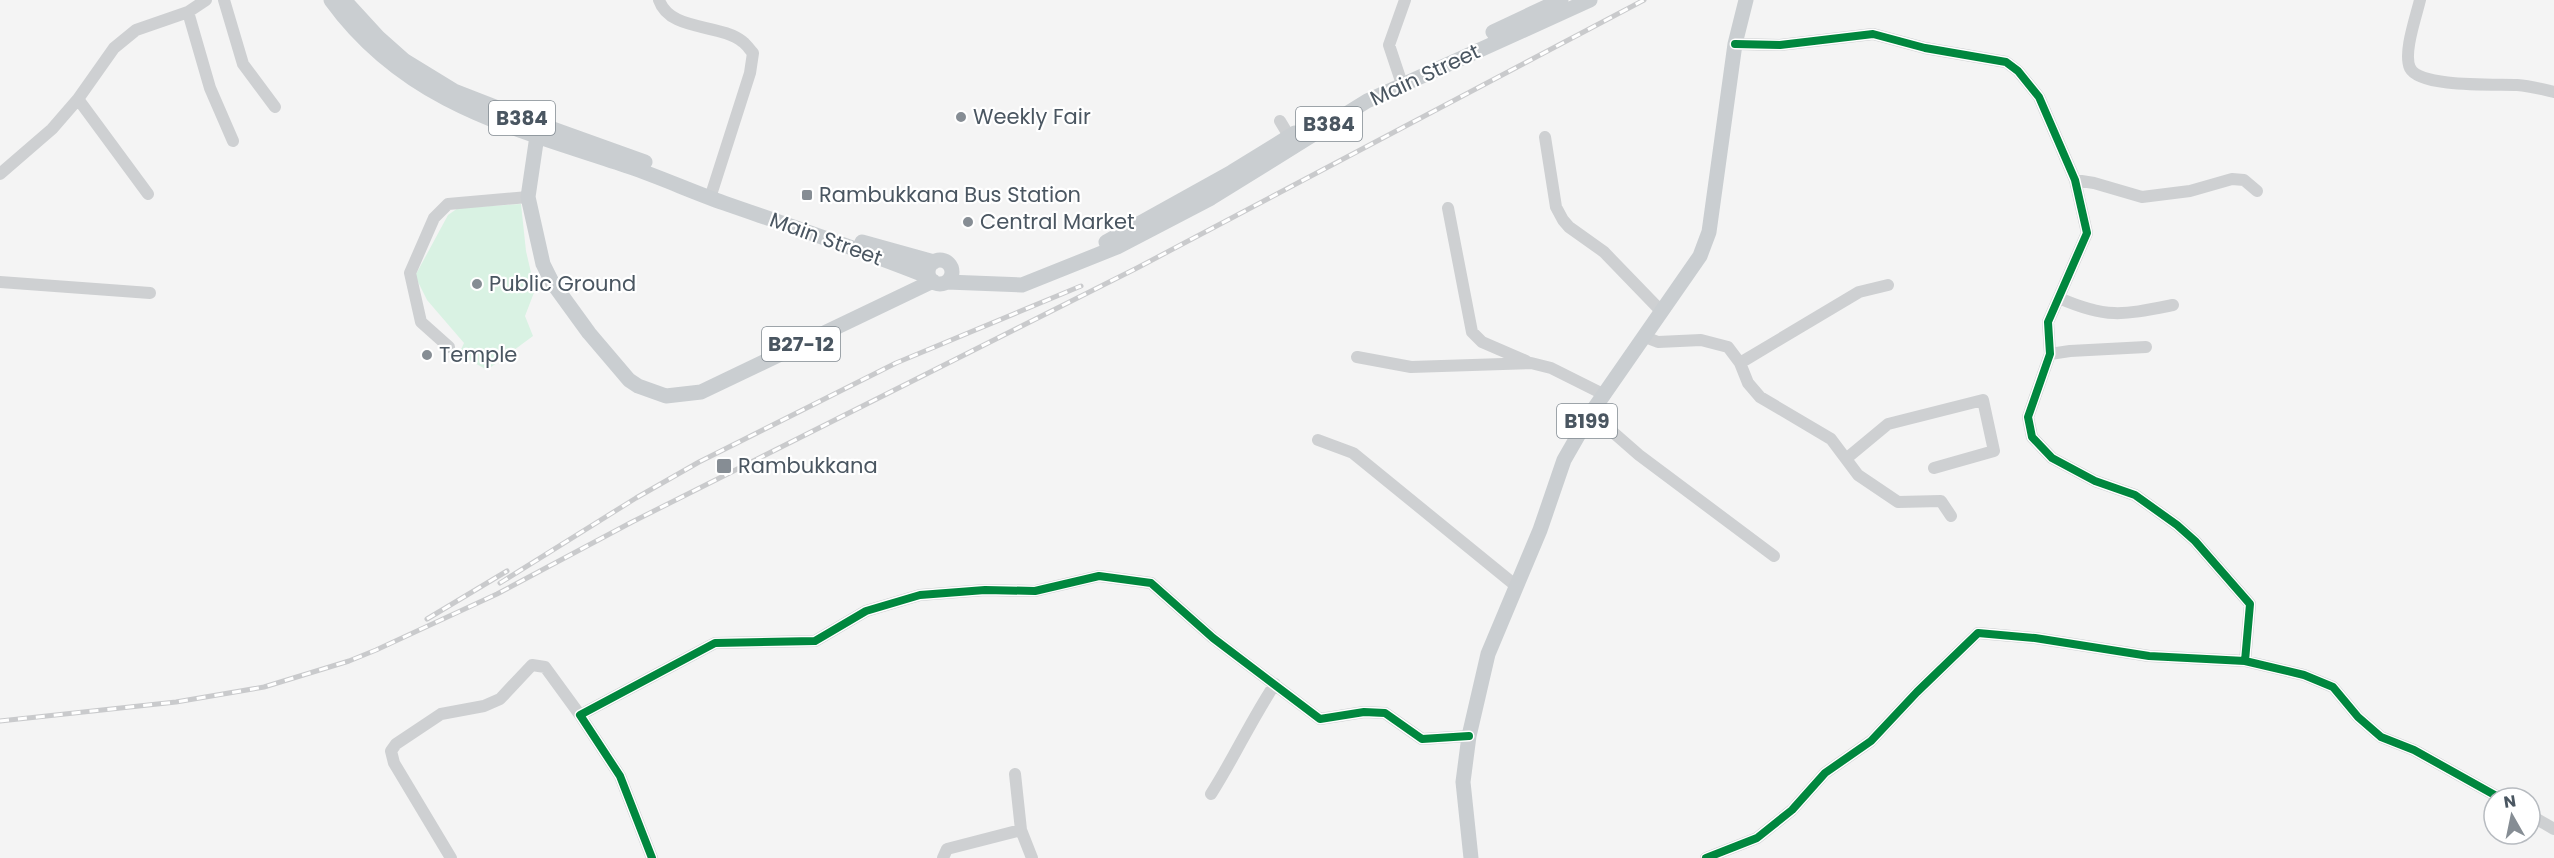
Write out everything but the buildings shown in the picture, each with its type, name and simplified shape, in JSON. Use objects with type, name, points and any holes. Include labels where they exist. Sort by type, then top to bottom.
[{"type":"main road","name":"B384","points":[[331,0],[353,29],[398,70],[451,103],[537,131],[629,167],[717,196]]},
{"type":"main road","name":"B384","points":[[344,0],[384,43],[417,70],[454,91],[537,131]]},
{"type":"main road","name":"Main Street","points":[[717,196],[940,277],[983,284],[1022,285],[1117,247],[1211,198],[1400,80],[1561,0]]},
{"type":"main road","name":"Main Street","points":[[1076,262],[1112,238],[1204,188],[1344,103],[1590,0]]},
{"type":"main road","name":"B199","points":[[1471,858],[1463,782],[1468,736],[1488,654],[1540,530],[1564,460],[1591,413],[1700,256],[1709,232],[1735,44],[1746,0]]},
{"type":"main road","name":"B27-12","points":[[537,131],[528,197],[543,264],[552,282],[590,333],[629,380],[646,390],[666,396],[701,392],[940,277]]},
{"type":"main road","name":"Main Street","points":[[717,196],[934,262],[943,261],[940,277]]},
{"type":"street","points":[[0,174],[52,129],[78,99],[114,48],[136,30],[188,12],[206,0]]},
{"type":"street","points":[[224,0],[243,64],[274,106]]},
{"type":"street","points":[[659,0],[674,18],[743,41],[753,53],[750,73],[717,196]]},
{"type":"street","points":[[1400,80],[1389,45],[1405,0]]},
{"type":"street","points":[[2420,0],[2408,52],[2410,68],[2417,77],[2437,81],[2521,85],[2554,92]]},
{"type":"street","points":[[188,12],[210,88],[233,141]]},
{"type":"street","points":[[1735,44],[1780,45],[1873,34],[1925,48],[2006,62],[2018,71],[2039,97],[2075,180],[2087,233],[2048,322],[2050,354],[2028,417],[2032,437],[2052,458],[2095,481],[2135,495],[2195,541],[2250,604],[2245,661]]},
{"type":"street","points":[[78,99],[148,194]]},
{"type":"street","points":[[1280,121],[1289,136]]},
{"type":"street","points":[[1545,137],[1556,207],[1563,220],[1569,227],[1604,252],[1662,312]]},
{"type":"street","points":[[2075,180],[2142,197],[2190,190],[2232,179],[2244,180],[2257,191]]},
{"type":"street","points":[[449,347],[421,322],[410,273],[434,218],[448,204],[528,197]]},
{"type":"street","points":[[1448,208],[1472,332],[1482,342],[1531,363],[1551,368],[1605,395]]},
{"type":"street","points":[[0,282],[150,293]]},
{"type":"street","points":[[1740,363],[1859,292],[1888,285]]},
{"type":"street","points":[[2059,298],[2086,310],[2124,315],[2173,305]]},
{"type":"street","points":[[1645,337],[1658,342],[1701,340],[1728,347],[1740,363],[1748,383],[1760,397],[1832,439],[1858,475],[1898,502],[1941,501],[1951,516]]},
{"type":"street","points":[[2050,354],[2146,347]]},
{"type":"street","points":[[1357,357],[1411,367],[1531,363]]},
{"type":"street","points":[[1847,458],[1888,423],[1983,400],[1994,451],[1934,468]]},
{"type":"street","points":[[1591,413],[1639,455],[1774,556]]},
{"type":"street","points":[[1318,440],[1353,453],[1515,585]]},
{"type":"street","points":[[580,715],[715,643],[815,641],[866,611],[920,595],[985,590],[1035,591],[1099,576],[1151,583],[1213,638],[1320,718],[1364,712],[1385,713],[1422,739],[1468,736]]},
{"type":"street","points":[[1706,858],[1757,838],[1792,810],[1825,774],[1871,741],[1917,692],[1978,633],[2036,638],[2149,657],[2245,661],[2304,675],[2333,687],[2358,717],[2381,737],[2414,750],[2482,788]]},
{"type":"street","points":[[451,858],[394,763],[391,751],[396,744],[441,714],[483,706],[500,699],[532,665],[545,667],[620,776],[652,858]]},
{"type":"street","points":[[1211,794],[1275,684]]},
{"type":"street","points":[[1015,774],[1021,830],[1032,858]]},
{"type":"street","points":[[943,858],[947,849],[1021,830]]},
{"type":"green space","name":"Public Ground","points":[[521,204],[526,251],[535,290],[525,316],[533,336],[487,370],[459,354],[464,343],[427,300],[415,276],[448,215],[458,208]]},
{"type":"railway","points":[[0,721],[176,702],[264,687],[349,661],[376,650],[497,594],[632,522],[1137,268],[1644,0]]},
{"type":"railway","points":[[500,583],[636,498],[699,462],[896,363],[1081,286]]},
{"type":"railway","points":[[427,619],[507,571]]},
{"type":"cycle path","points":[[1735,44],[1780,45],[1873,34],[1925,48],[2006,62],[2018,71],[2039,97],[2075,180],[2087,233],[2048,322],[2050,354],[2028,417],[2032,437],[2052,458],[2095,481],[2135,495],[2195,541],[2250,604],[2245,661]]},
{"type":"cycle path","points":[[652,858],[620,776],[580,715],[715,643],[815,641],[866,611],[920,595],[985,590],[1035,591],[1099,576],[1151,583],[1213,638],[1320,719],[1364,712],[1385,713],[1422,739],[1469,736]]},
{"type":"cycle path","points":[[1706,858],[1757,838],[1792,810],[1825,773],[1871,741],[1917,692],[1978,633],[2035,638],[2149,656],[2245,661],[2304,675],[2333,687],[2358,717],[2381,737],[2414,750],[2482,788]]},
{"type":"place","name":"Weekly Fair","points":[[961,117]]},
{"type":"place","name":"Rambukkana Bus Station","points":[[807,195]]},
{"type":"place","name":"Central Market","points":[[968,222]]},
{"type":"place","name":"Public Ground","points":[[477,284]]},
{"type":"place","name":"Temple","points":[[427,355]]},
{"type":"place","name":"Rambukkana","points":[[724,466]]}]
